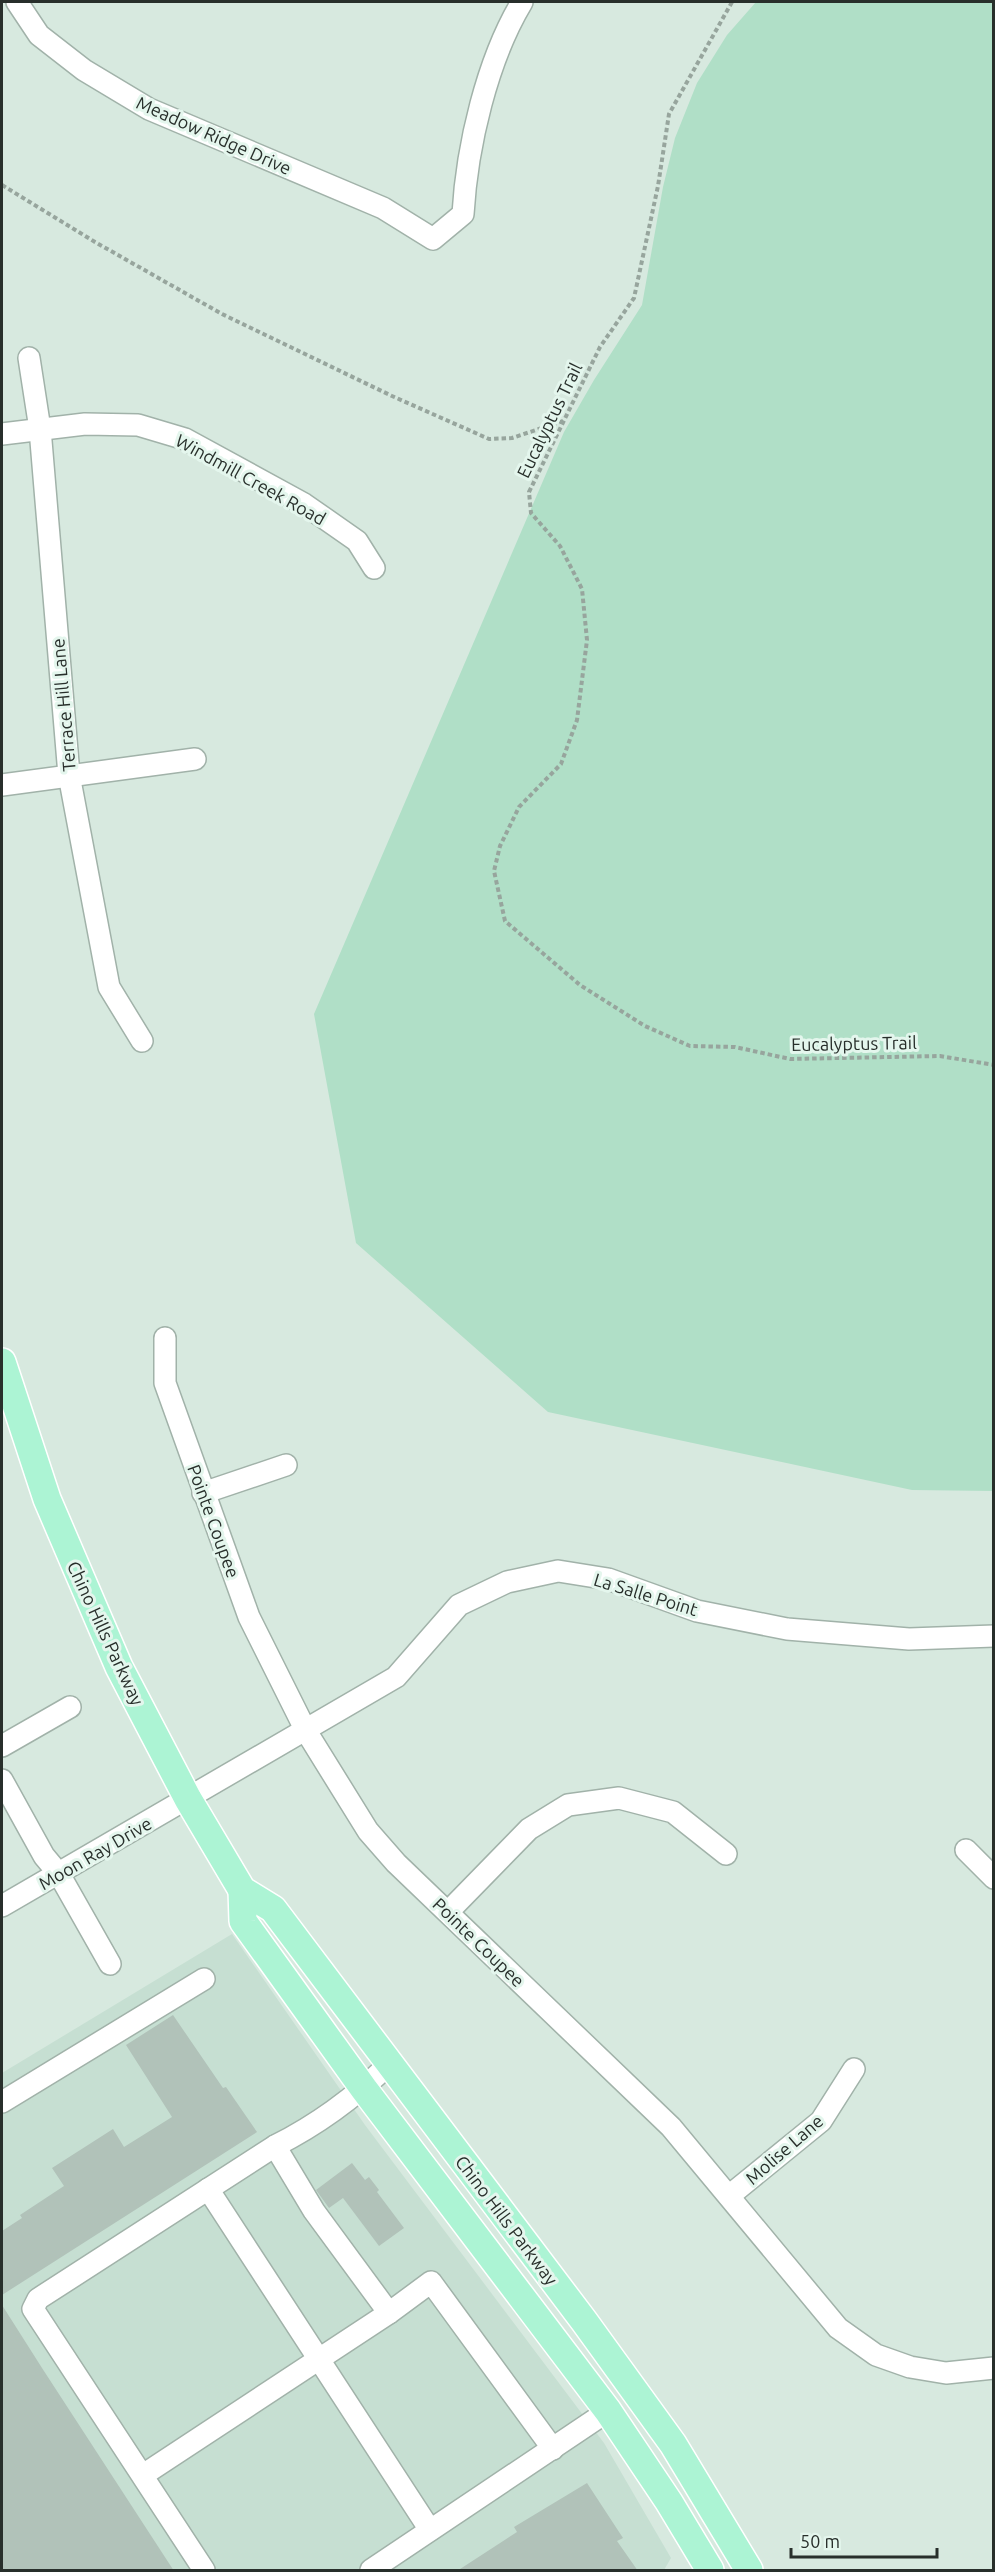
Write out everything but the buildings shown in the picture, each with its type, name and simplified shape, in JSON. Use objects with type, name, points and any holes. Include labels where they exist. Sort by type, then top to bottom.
[{"type":"main road","name":"Chino Hills Parkway","points":[[2,1362],[47,1498],[101,1628],[188,1799],[242,1890],[273,1909],[584,2321],[674,2444],[748,2571]]},
{"type":"main road","name":"Chino Hills Parkway","points":[[242,1890],[243,1921],[364,2089],[608,2411],[669,2502],[710,2571]]},
{"type":"street","name":"Meadow Ridge Drive","points":[[17,2],[39,35],[84,70],[149,109],[383,208],[433,239],[463,214],[465,174],[477,116],[506,27],[522,2]]},
{"type":"street","name":"Terrace Hill Lane","points":[[29,358],[40,429],[69,775],[109,987],[142,1041]]},
{"type":"street","name":"Windmill Creek Road","points":[[2,434],[85,424],[138,425],[185,439],[304,504],[357,541],[374,568]]},
{"type":"street","points":[[2,785],[195,759]]},
{"type":"street","name":"Pointe Coupee","points":[[165,1338],[165,1383],[249,1617],[306,1731],[368,1831],[396,1863],[671,2127],[838,2328],[876,2355],[910,2367],[946,2373],[993,2368]]},
{"type":"street","points":[[203,1493],[286,1465]]},
{"type":"street","name":"La Salle Point","points":[[188,1799],[396,1677],[459,1605],[507,1582],[558,1571],[608,1579],[697,1611],[787,1629],[909,1639],[993,1636]]},
{"type":"street","points":[[2,1746],[69,1707]]},
{"type":"street","points":[[2,1780],[44,1856],[59,1874],[110,1964]]},
{"type":"street","points":[[448,1912],[529,1829],[568,1805],[619,1798],[673,1812],[726,1854]]},
{"type":"street","name":"Moon Ray Drive","points":[[2,1906],[188,1799]]},
{"type":"street","points":[[966,1850],[993,1878]]},
{"type":"street","points":[[2,2102],[204,1979]]},
{"type":"street","points":[[204,2571],[33,2310],[38,2299],[274,2146],[302,2132],[364,2089],[389,2064]]},
{"type":"street","name":"Molise Lane","points":[[729,2196],[821,2121],[854,2069]]},
{"type":"street","points":[[274,2146],[314,2211],[389,2313]]},
{"type":"street","points":[[208,2189],[430,2530]]},
{"type":"street","points":[[143,2475],[389,2313],[431,2282],[553,2449]]},
{"type":"street","points":[[371,2571],[608,2411]]},
{"type":"path","name":"Eucalyptus Trail","points":[[732,2],[669,114],[658,186],[634,298],[600,347],[529,492],[531,513],[560,546],[582,589],[587,640],[577,720],[561,764],[519,807],[500,846],[494,871],[505,921],[580,985],[645,1026],[690,1046],[735,1047],[790,1059],[940,1056],[993,1065]]},
{"type":"path","points":[[2,185],[95,242],[222,314],[392,396],[489,439],[512,438],[564,420]]},
{"type":"shaded area","points":[[232,1934],[365,2125],[604,2443],[671,2558],[664,2570],[2,2570],[2,2073]]},
{"type":"green space","points":[[756,2],[993,2],[993,1491],[912,1490],[548,1412],[356,1243],[314,1014],[564,432],[642,305],[663,187],[675,138],[697,83],[727,35]]}]
